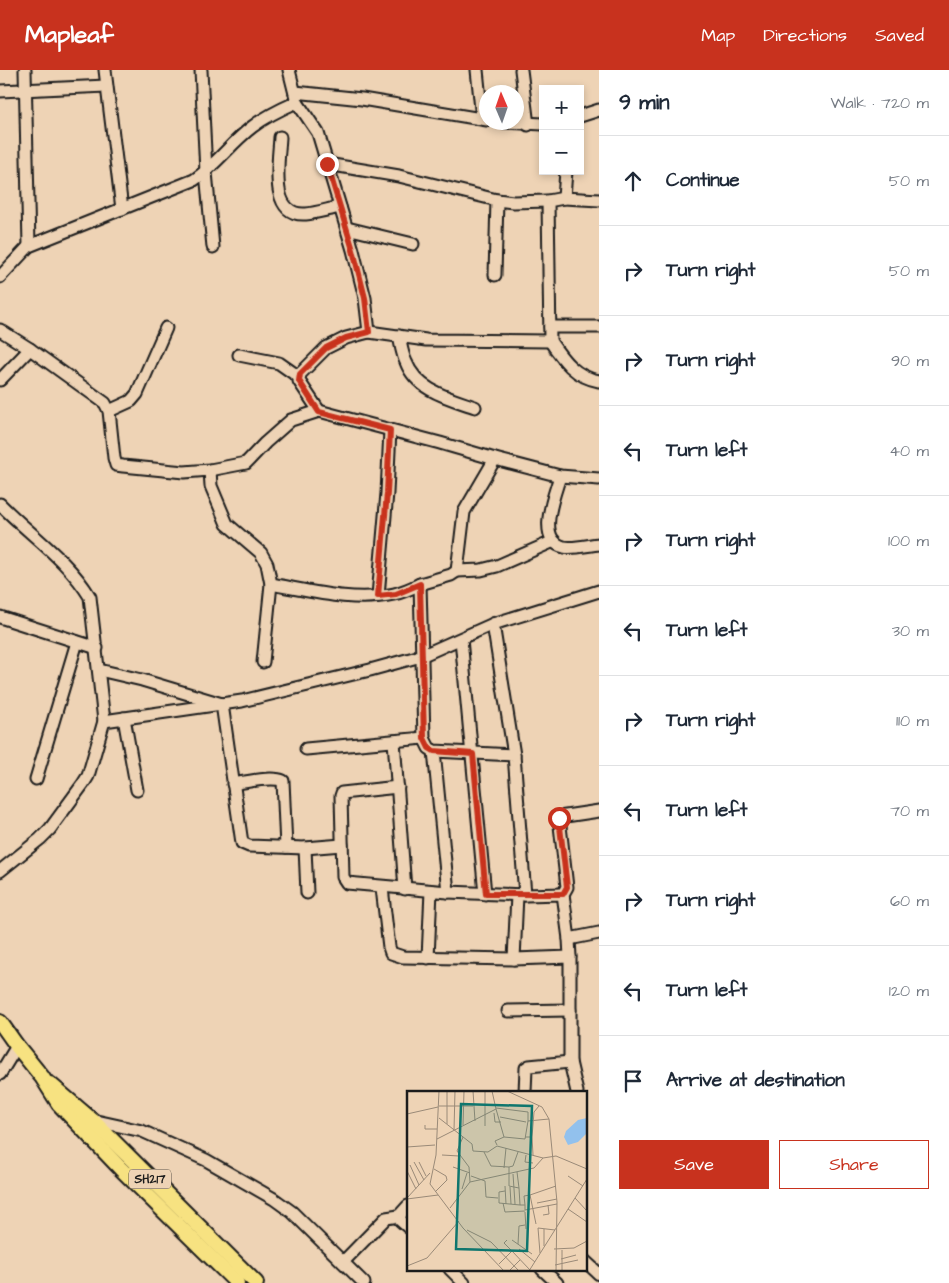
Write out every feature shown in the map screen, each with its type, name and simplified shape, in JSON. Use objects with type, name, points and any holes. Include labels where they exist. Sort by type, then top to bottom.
[{"type":"main road","name":"SH217","points":[[0,1022],[42,1077],[59,1104],[121,1169],[237,1283]]},
{"type":"main road","name":"SH217","points":[[42,1077],[92,1120],[256,1283]]},
{"type":"street","points":[[25,70],[29,246]]},
{"type":"street","points":[[105,70],[122,209]]},
{"type":"street","points":[[201,70],[206,172],[213,247]]},
{"type":"street","points":[[289,70],[296,97],[318,133],[347,228],[365,298],[369,332]]},
{"type":"street","points":[[477,70],[479,85]]},
{"type":"street","points":[[522,70],[528,124]]},
{"type":"street","points":[[0,91],[106,86]]},
{"type":"street","points":[[0,277],[29,246],[194,180],[206,172],[251,128],[296,97],[362,99],[479,118]]},
{"type":"street","points":[[584,115],[599,110]]},
{"type":"street","points":[[524,124],[539,124]]},
{"type":"street","points":[[280,137],[277,182],[283,202],[288,209],[296,213],[305,214],[340,206]]},
{"type":"street","points":[[327,164],[400,176],[497,200],[513,202],[548,201],[564,198],[599,200]]},
{"type":"street","points":[[564,198],[566,175]]},
{"type":"street","points":[[495,275],[497,200]]},
{"type":"street","points":[[548,201],[550,341],[564,361],[576,373],[599,381]]},
{"type":"street","points":[[347,228],[413,244]]},
{"type":"street","points":[[550,327],[599,327]]},
{"type":"street","points":[[109,411],[131,401],[137,394],[166,328]]},
{"type":"street","points":[[0,330],[30,349],[105,404],[109,411],[116,464],[184,472],[210,470],[246,463],[265,443],[292,420],[319,412],[560,476],[599,479]]},
{"type":"street","points":[[319,412],[299,381],[300,374],[326,348],[346,338],[369,332],[426,340],[550,341]]},
{"type":"street","points":[[399,336],[406,363],[415,378],[425,388],[475,407]]},
{"type":"street","points":[[0,380],[30,349]]},
{"type":"street","points":[[239,355],[279,363],[299,377]]},
{"type":"street","points":[[378,596],[387,493],[390,430]]},
{"type":"street","points":[[457,571],[464,512],[495,459]]},
{"type":"street","points":[[210,470],[211,486],[227,524],[262,553],[267,564],[271,584],[263,662]]},
{"type":"street","points":[[560,476],[550,508],[548,524],[554,541],[565,547],[599,544]]},
{"type":"street","points":[[0,505],[48,547],[84,587],[90,597],[104,721],[88,776],[83,784],[50,829],[0,871]]},
{"type":"street","points":[[271,584],[340,596],[396,594],[420,584],[451,575],[457,571],[481,570],[497,566],[554,541]]},
{"type":"street","points":[[420,584],[424,738],[429,748],[434,751],[514,755]]},
{"type":"street","points":[[104,721],[222,704],[316,683],[421,656],[493,624],[599,591]]},
{"type":"street","points":[[0,617],[97,648]]},
{"type":"street","points":[[493,624],[514,755],[521,895],[514,959]]},
{"type":"street","points":[[461,638],[486,894]]},
{"type":"street","points":[[36,779],[77,642]]},
{"type":"street","points":[[99,670],[142,680],[222,704]]},
{"type":"street","points":[[222,704],[242,842],[249,846],[305,848],[342,844]]},
{"type":"street","points":[[124,718],[137,790]]},
{"type":"street","points":[[306,749],[424,738]]},
{"type":"street","points":[[394,741],[405,889]]},
{"type":"street","points":[[434,751],[448,892]]},
{"type":"street","points":[[233,784],[271,779],[282,781],[286,847]]},
{"type":"street","points":[[398,787],[342,792],[343,877],[347,883],[382,888],[486,894],[563,894]]},
{"type":"street","points":[[577,1091],[570,1062],[570,939],[563,894],[567,887],[559,818],[599,811]]},
{"type":"street","points":[[305,848],[307,893]]},
{"type":"street","points":[[382,888],[391,953],[403,957],[428,958],[514,959],[570,957]]},
{"type":"street","points":[[428,958],[431,891]]},
{"type":"street","points":[[570,939],[599,933]]},
{"type":"street","points":[[508,1011],[570,1010]]},
{"type":"street","points":[[0,1074],[17,1046]]},
{"type":"street","points":[[525,1091],[526,1068],[529,1066],[570,1062]]},
{"type":"street","points":[[92,1120],[142,1132],[206,1160],[274,1200],[292,1212],[364,1283]]},
{"type":"street","points":[[342,1262],[386,1218],[399,1216],[407,1207]]},
{"type":"street","points":[[399,1216],[400,1220],[407,1227]]},
{"type":"street","points":[[586,1262],[599,1274]]},
{"type":"street","points":[[451,1270],[464,1283]]},
{"type":"street","points":[[543,1270],[557,1283]]},
{"type":"route","points":[[327,164],[353,250],[365,298],[369,332],[346,338],[326,348],[300,374],[299,381],[319,412],[390,430],[387,493],[378,596],[396,594],[420,584],[424,738],[429,748],[434,751],[473,754],[486,894],[563,894],[567,887],[559,818]]}]
